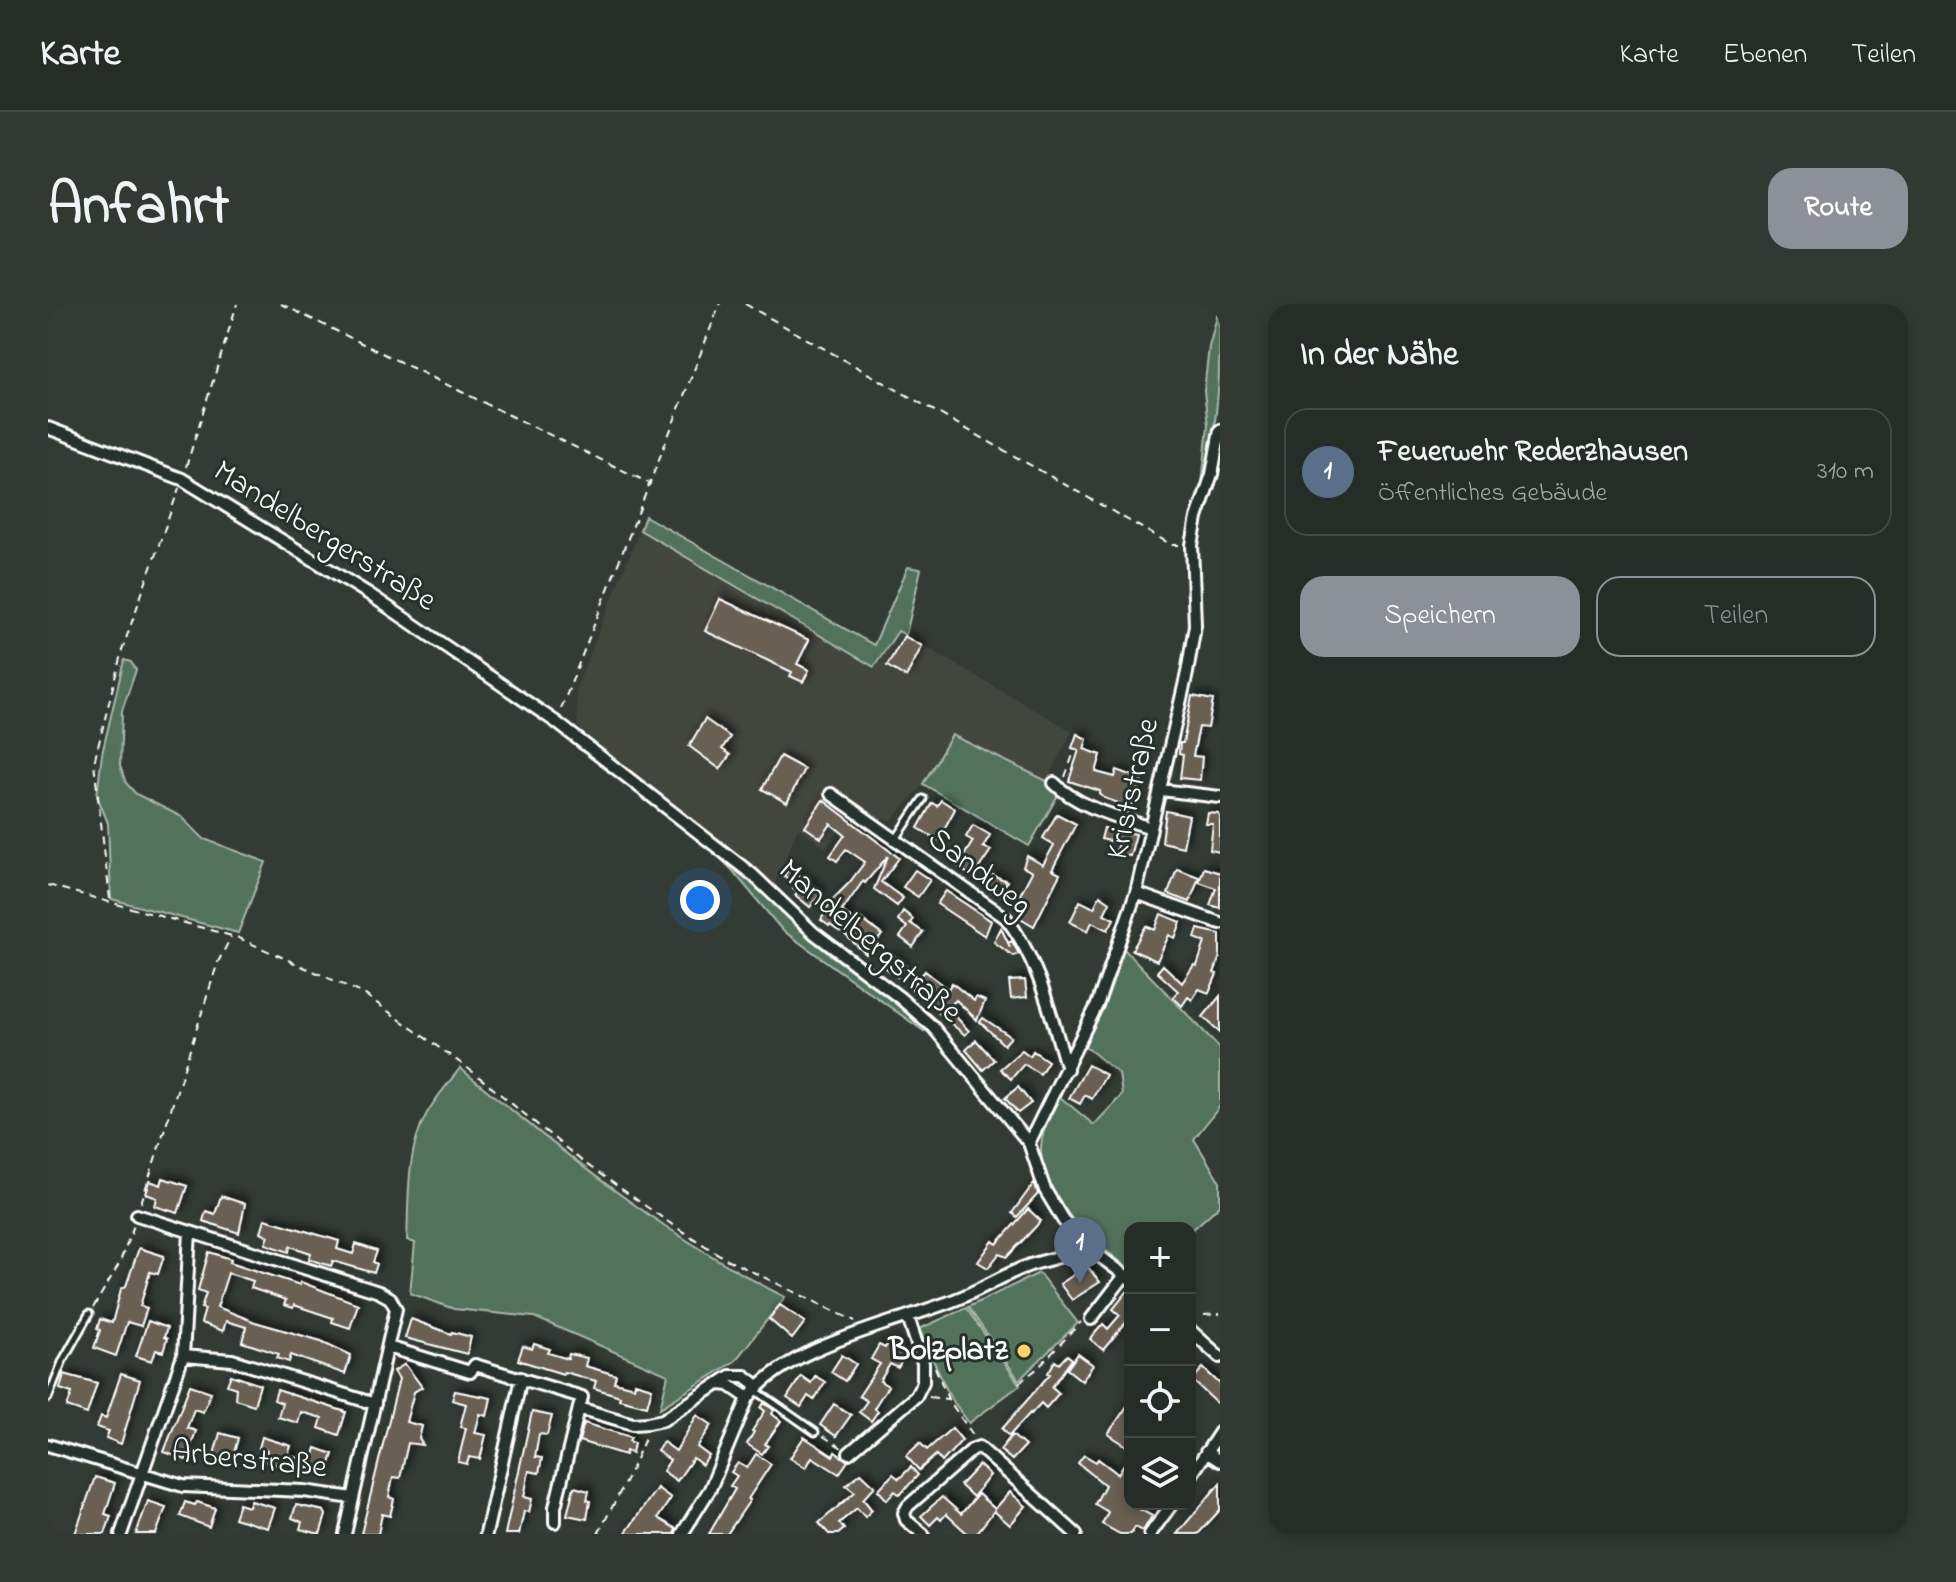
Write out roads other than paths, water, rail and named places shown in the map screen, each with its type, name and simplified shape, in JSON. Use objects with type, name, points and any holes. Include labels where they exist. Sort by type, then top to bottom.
[{"type":"street","name":"Mandelbergerstraße","points":[[48,428],[182,479],[369,594],[556,722]]},
{"type":"street","name":"Kriststraße","points":[[1029,1143],[1097,1005],[1136,893],[1187,673],[1195,625],[1192,545],[1197,518],[1212,474],[1220,430]]},
{"type":"street","name":"Mandelbergstraße","points":[[556,722],[753,875],[814,933],[932,1026],[1029,1143],[1045,1190],[1063,1220],[1090,1249],[1124,1274]]},
{"type":"street","points":[[1058,786],[1094,808],[1151,828]]},
{"type":"street","points":[[1161,790],[1220,797]]},
{"type":"street","name":"Sandweg","points":[[831,794],[1006,918],[1024,941],[1040,979],[1067,1069]]},
{"type":"street","points":[[1136,893],[1220,923]]},
{"type":"street","points":[[137,1215],[390,1298],[396,1309],[345,1534]]},
{"type":"street","points":[[121,1534],[183,1356],[190,1232]]},
{"type":"street","points":[[682,1534],[717,1475],[754,1391],[789,1363],[960,1298],[1029,1266],[1090,1249]]},
{"type":"street","points":[[1091,1319],[1124,1282]]},
{"type":"street","points":[[849,1453],[916,1396],[923,1382],[923,1363],[908,1317]]},
{"type":"street","points":[[1196,1335],[1220,1357]]},
{"type":"street","points":[[388,1347],[470,1372],[475,1365],[582,1397],[555,1507],[555,1522]]},
{"type":"street","points":[[183,1356],[232,1360],[375,1404]]},
{"type":"street","points":[[579,1408],[633,1424],[648,1423],[663,1420],[730,1376],[738,1374],[754,1391]]},
{"type":"street","points":[[486,1534],[521,1378]]},
{"type":"street","points":[[719,1384],[754,1391]]},
{"type":"street","points":[[1196,1468],[1220,1432]]},
{"type":"street","name":"Arberstraße","points":[[48,1445],[183,1486],[304,1491],[353,1498]]},
{"type":"street","points":[[923,1534],[906,1520],[904,1513],[908,1506],[979,1447],[1076,1534]]},
{"type":"street","points":[[1206,1452],[1220,1461]]},
{"type":"street","points":[[1150,1534],[1168,1510]]},
{"type":"lane","points":[[895,840],[923,799]]},
{"type":"lane","points":[[48,1398],[63,1360],[89,1314]]},
{"type":"lane","points":[[754,1391],[815,1432]]},
{"type":"place","name":"Feuerwehr Rederzhausen","points":[[1080,1283]]},
{"type":"place","name":"Bolzplatz","points":[[1024,1351]]}]
